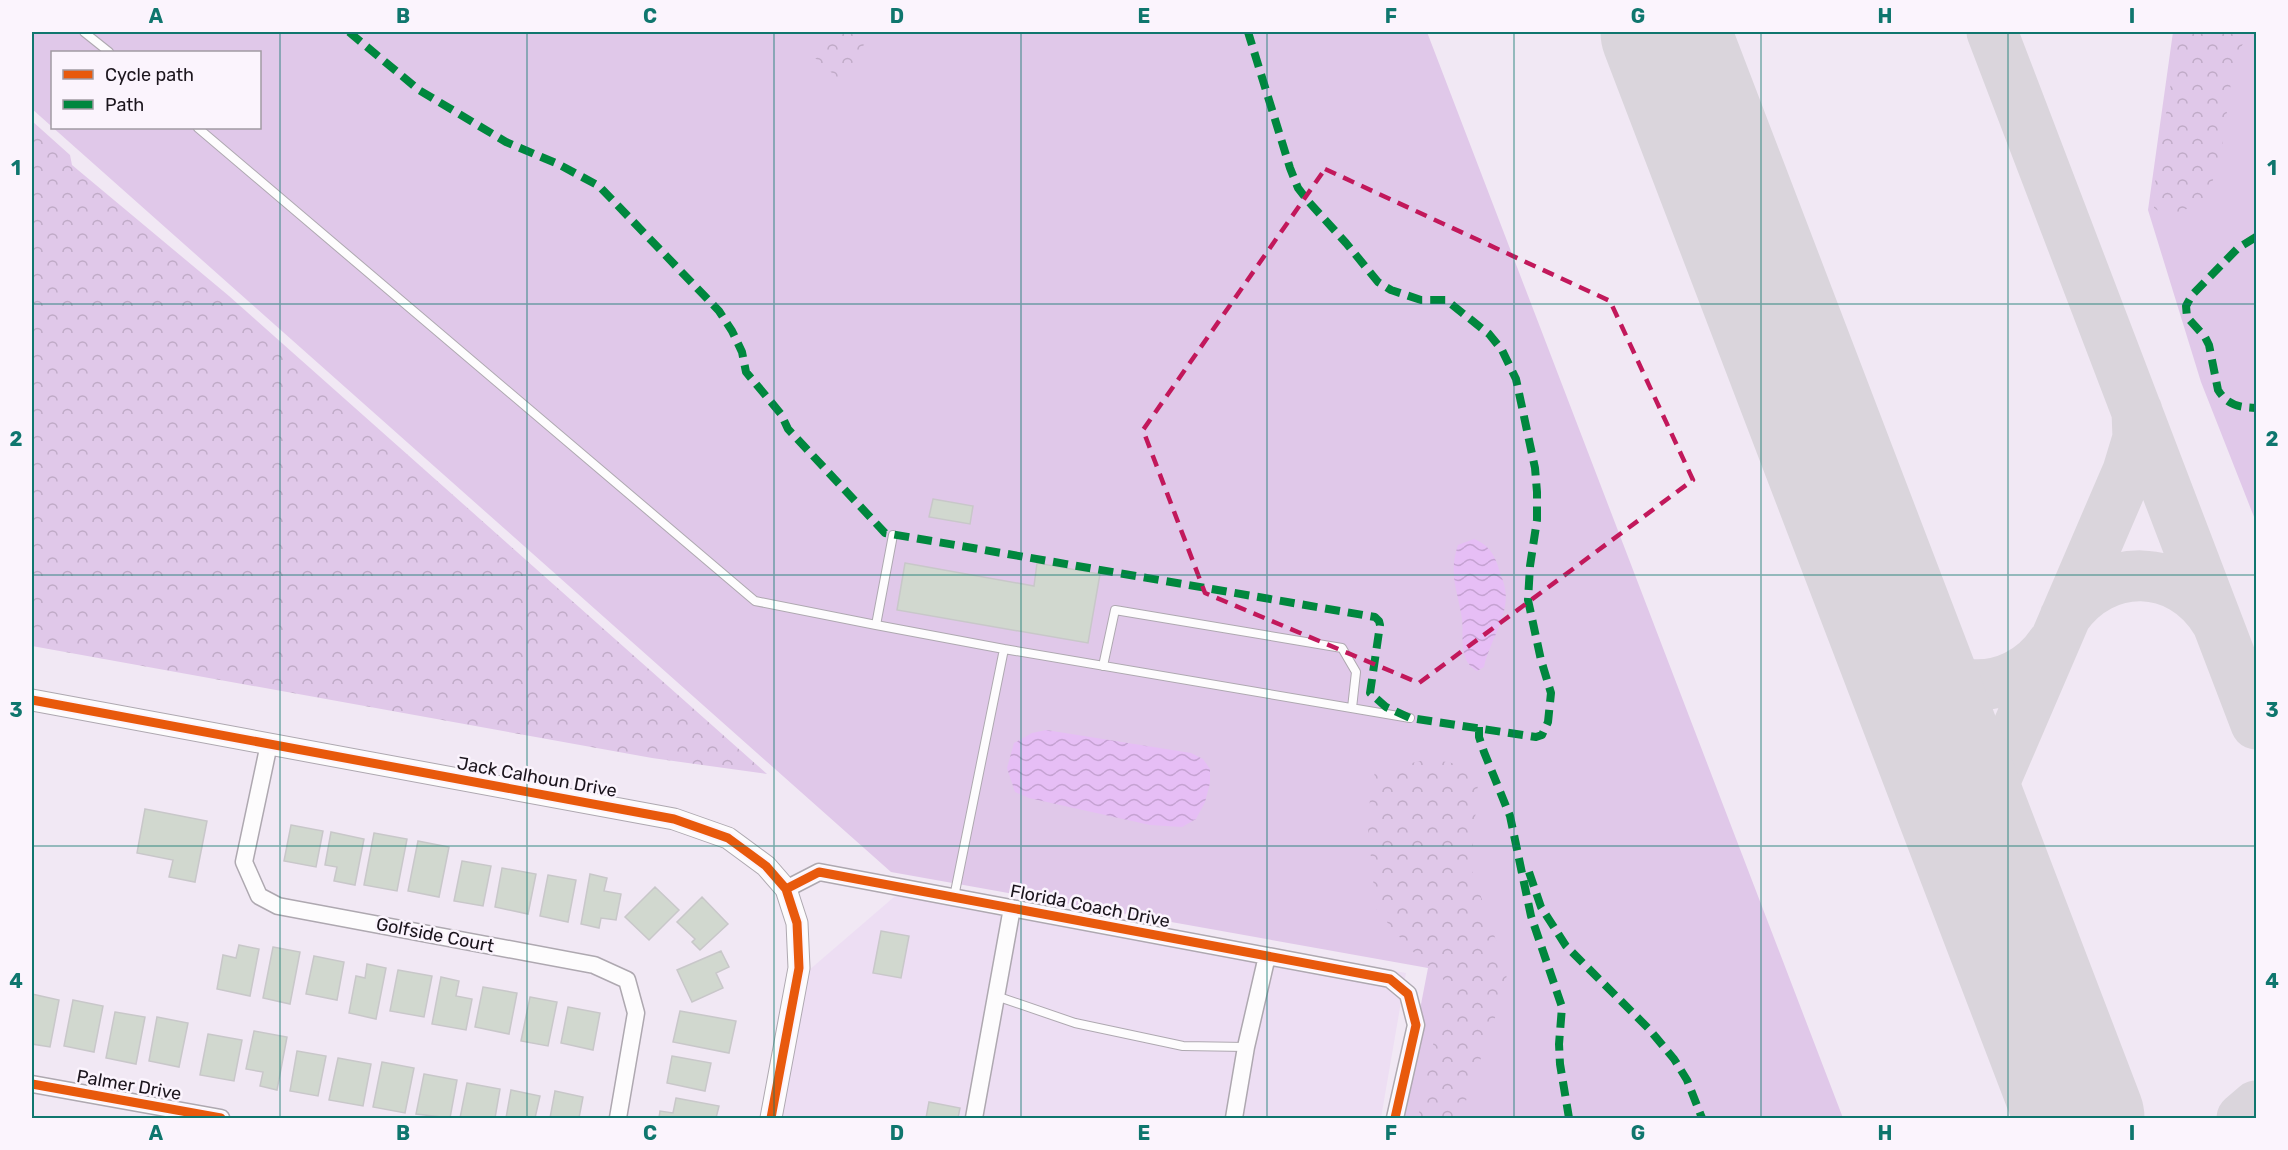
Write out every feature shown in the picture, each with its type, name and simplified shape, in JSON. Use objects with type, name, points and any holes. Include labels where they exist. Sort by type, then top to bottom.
[{"type":"street","name":"Jack Calhoun Drive","points":[[32,700],[674,819],[728,838],[766,866],[786,889],[797,923],[799,968],[771,1119]]},
{"type":"street","name":"Golfside Court","points":[[269,744],[244,862],[259,896],[278,906],[594,965],[627,980],[636,1014],[618,1119]]},
{"type":"street","name":"Florida Coach Drive","points":[[786,889],[819,872],[1390,980],[1408,994],[1416,1025],[1395,1119]]},
{"type":"street","points":[[974,1119],[1012,908]]},
{"type":"street","points":[[1234,1119],[1246,1047],[1267,956]]},
{"type":"street","name":"Palmer Drive","points":[[32,1084],[221,1119]]},
{"type":"lane","points":[[84,32],[108,51]]},
{"type":"lane","points":[[199,129],[755,600],[1004,649],[1410,718]]},
{"type":"lane","points":[[876,625],[893,535]]},
{"type":"lane","points":[[1103,666],[1115,610],[1331,646],[1342,648],[1356,672],[1352,708]]},
{"type":"lane","points":[[954,897],[1004,649]]},
{"type":"lane","points":[[996,996],[1075,1023],[1183,1046],[1246,1047]]},
{"type":"highlighted area","points":[[1325,169],[1610,301],[1693,480],[1419,683],[1205,593],[1143,430]]},
{"type":"shaded area","points":[[908,885],[1406,973],[1381,1118],[781,1118],[808,971]]},
{"type":"green space","points":[[32,32],[1427,32],[1843,1118],[1399,1118],[1428,968],[891,872],[54,129],[261,129],[261,51],[51,51],[51,126],[32,109]]},
{"type":"green space","points":[[830,32],[872,32],[841,81],[814,57]]},
{"type":"green space","points":[[2173,32],[2256,32],[2256,522],[2201,382],[2148,210]]},
{"type":"green space","points":[[2179,32],[2249,32],[2234,61],[2222,147],[2208,198],[2169,218],[2154,208],[2154,189]]},
{"type":"green space","points":[[32,121],[70,155],[72,165],[229,296],[767,774],[652,758],[32,646]]},
{"type":"green space","points":[[1430,759],[1468,766],[1478,783],[1471,868],[1507,972],[1505,989],[1460,1118],[1418,1118],[1446,982],[1408,947],[1376,909],[1367,818],[1375,771]]},
{"type":"water","points":[[1474,539],[1486,546],[1494,557],[1504,583],[1506,599],[1502,619],[1484,667],[1477,671],[1464,655],[1462,619],[1454,574],[1458,545]]},
{"type":"water","points":[[1046,730],[1191,753],[1203,759],[1210,769],[1210,783],[1205,802],[1196,819],[1182,827],[1150,825],[1029,798],[1015,792],[1007,768],[1014,743],[1032,733]]},
{"type":"building","points":[[933,499],[973,506],[970,524],[929,517]]},
{"type":"building","points":[[905,563],[1034,586],[1037,563],[1100,574],[1088,643],[897,610]]},
{"type":"building","points":[[145,809],[207,821],[195,882],[169,877],[173,860],[137,853]]},
{"type":"building","points":[[291,825],[323,831],[316,867],[284,861]]},
{"type":"building","points":[[331,832],[364,839],[355,885],[334,881],[337,867],[325,865]]},
{"type":"building","points":[[374,833],[407,839],[397,891],[364,885]]},
{"type":"building","points":[[418,841],[449,847],[439,897],[408,891]]},
{"type":"building","points":[[462,861],[491,866],[483,906],[454,901]]},
{"type":"building","points":[[502,868],[536,874],[528,914],[495,907]]},
{"type":"building","points":[[590,874],[607,878],[604,891],[621,894],[616,920],[601,918],[599,928],[581,924]]},
{"type":"building","points":[[548,875],[576,880],[568,922],[540,916]]},
{"type":"building","points":[[655,887],[679,910],[649,940],[625,917]]},
{"type":"building","points":[[702,897],[728,924],[700,950],[692,942],[695,939],[677,922]]},
{"type":"building","points":[[881,931],[909,936],[901,978],[873,973]]},
{"type":"building","points":[[239,945],[259,949],[250,996],[217,989],[223,955],[236,958]]},
{"type":"building","points":[[273,947],[300,952],[290,1004],[263,998]]},
{"type":"building","points":[[721,951],[729,967],[716,973],[723,988],[692,1002],[677,970]]},
{"type":"building","points":[[314,956],[344,962],[337,1000],[306,994]]},
{"type":"building","points":[[367,964],[386,968],[376,1019],[349,1013],[356,976],[365,978]]},
{"type":"building","points":[[398,970],[432,976],[424,1017],[390,1011]]},
{"type":"building","points":[[441,977],[459,981],[456,996],[472,999],[466,1030],[432,1024]]},
{"type":"building","points":[[483,987],[517,993],[509,1034],[475,1027]]},
{"type":"building","points":[[32,994],[59,1000],[50,1047],[32,1044]]},
{"type":"building","points":[[530,997],[557,1002],[548,1046],[521,1041]]},
{"type":"building","points":[[73,1000],[103,1006],[94,1052],[64,1046]]},
{"type":"building","points":[[568,1007],[600,1013],[593,1050],[561,1043]]},
{"type":"building","points":[[680,1011],[736,1021],[729,1053],[673,1042]]},
{"type":"building","points":[[115,1012],[145,1017],[136,1064],[106,1058]]},
{"type":"building","points":[[157,1017],[188,1023],[179,1067],[149,1061]]},
{"type":"building","points":[[254,1031],[287,1037],[277,1090],[260,1086],[263,1072],[246,1069]]},
{"type":"building","points":[[208,1034],[242,1040],[234,1081],[200,1075]]},
{"type":"building","points":[[297,1051],[326,1056],[318,1096],[290,1091]]},
{"type":"building","points":[[672,1056],[711,1063],[705,1091],[667,1083]]},
{"type":"building","points":[[338,1058],[371,1064],[363,1106],[329,1100]]},
{"type":"building","points":[[382,1062],[414,1068],[405,1113],[373,1107]]},
{"type":"building","points":[[424,1074],[457,1080],[450,1118],[416,1114]]},
{"type":"building","points":[[467,1083],[500,1089],[495,1118],[460,1118]]},
{"type":"building","points":[[511,1090],[540,1096],[535,1118],[506,1118]]},
{"type":"building","points":[[555,1091],[583,1097],[579,1118],[550,1118]]},
{"type":"building","points":[[676,1098],[719,1106],[716,1118],[659,1118],[660,1111],[673,1113]]},
{"type":"building","points":[[929,1102],[960,1108],[958,1118],[926,1118]]},
{"type":"taxiway","points":[[1670,32],[1736,208]]},
{"type":"taxiway","points":[[1992,32],[2256,724]]},
{"type":"taxiway","points":[[2021,953],[1981,843],[1982,811],[2128,471],[2138,438],[2137,411]]},
{"type":"taxiway","points":[[1836,468],[1899,634],[1913,655],[1930,671],[1951,681],[1972,685],[1995,683],[2016,676],[2036,663],[2052,644]]},
{"type":"taxiway","points":[[2065,617],[2081,599],[2100,586],[2120,578],[2142,576],[2163,579],[2183,588],[2201,602],[2216,621]]},
{"type":"taxiway","points":[[2242,1118],[2256,1106]]},
{"type":"runway","points":[[1665,32],[2080,1118]]},
{"type":"marked path","points":[[349,32],[419,90],[506,142],[558,164],[599,186],[719,311],[742,352],[746,372],[781,414],[788,429],[885,533],[1375,617],[1380,625],[1370,693],[1386,707],[1410,718],[1536,737],[1542,735],[1548,722],[1551,693],[1528,600],[1530,566],[1537,520],[1537,492],[1535,468],[1516,379],[1502,350],[1489,334],[1446,300],[1421,300],[1391,290],[1378,282],[1308,201],[1298,188],[1290,168],[1248,32]]},
{"type":"marked path","points":[[2256,237],[2238,248],[2192,295],[2186,306],[2187,317],[2209,345],[2218,390],[2234,405],[2256,408]]},
{"type":"marked path","points":[[1479,727],[1479,737],[1484,752],[1510,816],[1531,916],[1562,1007],[1560,1064],[1569,1118]]},
{"type":"marked path","points":[[1529,872],[1541,907],[1566,946],[1649,1029],[1674,1059],[1687,1080],[1702,1118]]},
{"type":"cycle path","points":[[32,700],[674,819],[728,838],[766,866],[786,889],[797,923],[799,968],[771,1118]]},
{"type":"cycle path","points":[[786,889],[819,872],[1390,979],[1408,994],[1416,1025],[1395,1118]]},
{"type":"cycle path","points":[[32,1084],[221,1118]]}]
